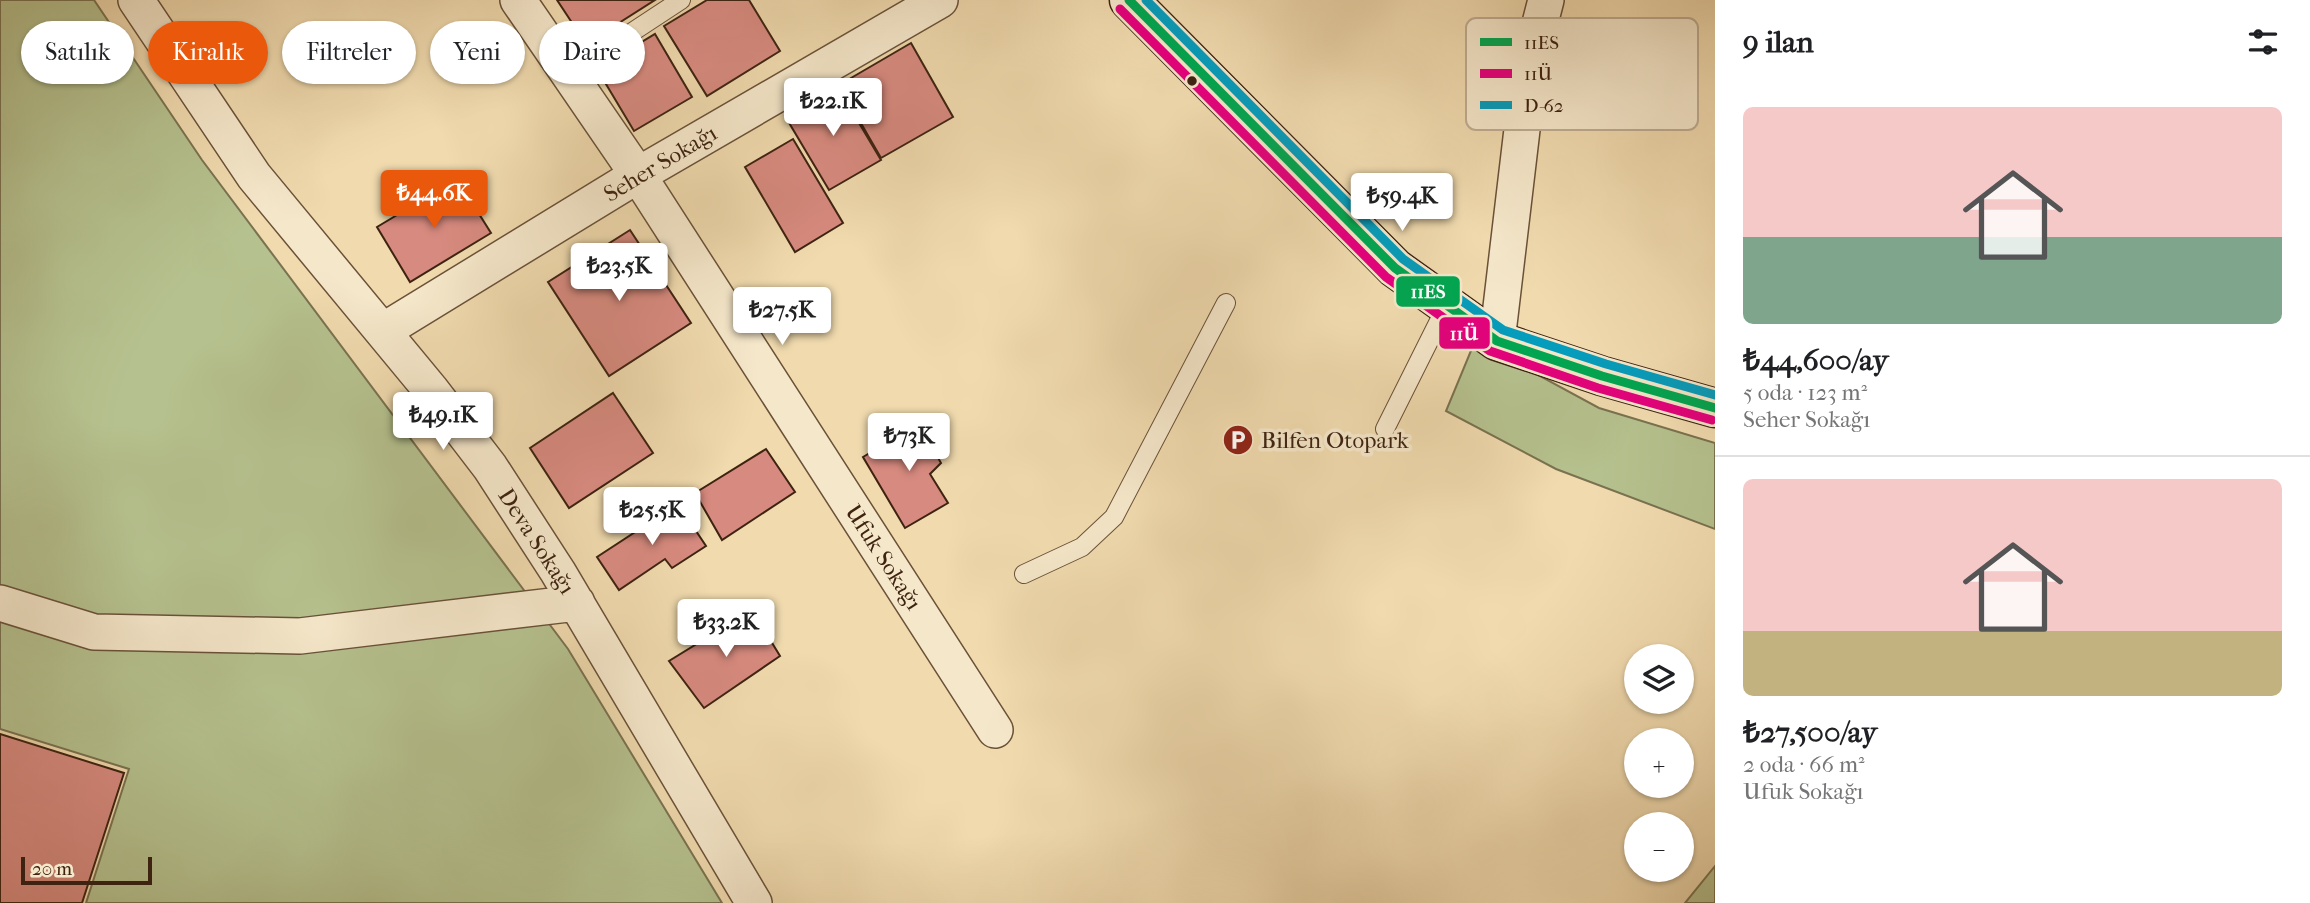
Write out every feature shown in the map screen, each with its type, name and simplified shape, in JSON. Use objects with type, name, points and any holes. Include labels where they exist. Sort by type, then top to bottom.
[{"type":"street","name":"Deva Sokağı","points":[[136,0],[254,176],[300,235],[383,331],[490,467],[577,604],[754,903]]},
{"type":"street","name":"Ufuk Sokağı","points":[[518,0],[539,29]]},
{"type":"street","name":"Seher Sokağı","points":[[383,331],[638,175],[940,0]]},
{"type":"street","points":[[1129,0],[1395,268],[1497,341],[1602,376],[1715,408]]},
{"type":"street","points":[[1541,18],[1546,0]]},
{"type":"street","name":"Ufuk Sokağı","points":[[577,84],[995,730]]},
{"type":"street","points":[[1497,341],[1522,130]]},
{"type":"street","points":[[0,603],[94,632],[300,636],[577,604]]},
{"type":"lane","points":[[645,24],[681,0]]},
{"type":"lane","points":[[1024,574],[1082,547],[1114,517],[1226,303]]},
{"type":"lane","points":[[1385,429],[1447,305]]},
{"type":"green space","points":[[0,0],[94,0],[108,21],[21,21],[21,84],[134,84],[134,59],[148,84],[151,84],[202,160],[568,649],[722,903],[86,903],[129,769],[0,729]]},
{"type":"green space","points":[[1475,341],[1599,408],[1715,443],[1715,529],[1556,469],[1446,411]]},
{"type":"green space","points":[[1715,866],[1715,903],[1685,903]]},
{"type":"building","points":[[557,0],[655,0],[622,21],[571,21]]},
{"type":"building","points":[[707,0],[749,0],[780,51],[707,96],[664,26]]},
{"type":"building","points":[[655,34],[692,97],[634,131],[606,84],[645,84],[645,40]]},
{"type":"building","points":[[911,43],[953,117],[881,158],[839,85]]},
{"type":"building","points":[[837,86],[881,160],[829,190],[785,116]]},
{"type":"building","points":[[793,139],[843,223],[795,252],[745,167]]},
{"type":"building","points":[[457,179],[491,233],[410,282],[377,227]]},
{"type":"building","points":[[630,230],[691,323],[609,376],[548,282]]},
{"type":"building","points":[[613,393],[653,453],[569,508],[530,448]]},
{"type":"building","points":[[927,419],[942,444],[933,449],[941,463],[930,474],[948,503],[905,528],[863,457]]},
{"type":"building","points":[[766,449],[795,492],[722,540],[695,493]]},
{"type":"building","points":[[678,504],[706,546],[672,568],[665,559],[619,590],[597,557]]},
{"type":"building","points":[[752,610],[780,656],[704,708],[669,661]]},
{"type":"building","points":[[0,734],[124,773],[82,903],[0,903]]},
{"type":"transit line","name":"11ES","points":[[1129,0],[1395,268],[1497,341],[1602,376],[1715,408]]},
{"type":"transit line","name":"D-62","points":[[1146,0],[1403,259],[1503,330],[1606,364],[1715,395]]},
{"type":"transit line","name":"11Ü","points":[[1120,9],[1386,277],[1490,351],[1598,388],[1712,420]]},
{"type":"place","name":"Bilfen Otopark","points":[[1238,440]]}]
